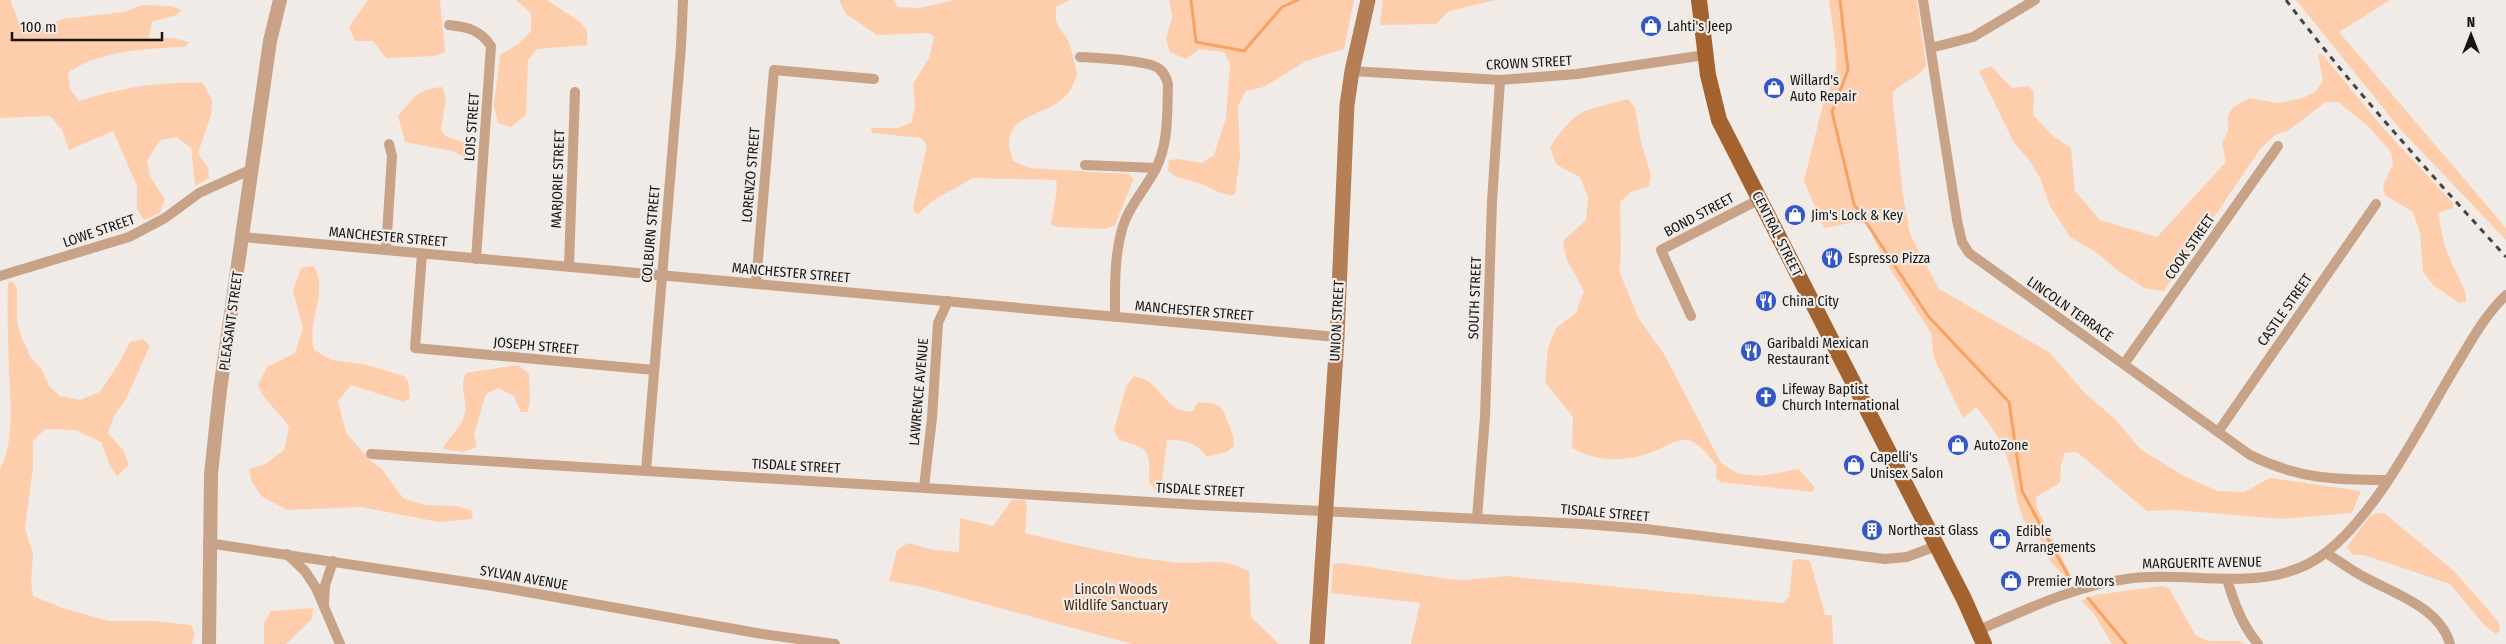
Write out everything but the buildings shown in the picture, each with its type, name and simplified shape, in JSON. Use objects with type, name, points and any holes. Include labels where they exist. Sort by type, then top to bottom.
[{"type":"main road","name":"UNION STREET","points":[[1317,644],[1337,337],[1346,121],[1352,71],[1368,0]]},
{"type":"main road","name":"CENTRAL STREET","points":[[1699,0],[1712,96],[1719,120],[1964,599],[1981,638]]},
{"type":"street","name":"PLEASANT STREET","points":[[209,644],[208,543],[211,474],[220,390],[270,41],[280,0]]},
{"type":"street","name":"COLBURN STREET","points":[[646,470],[682,47],[683,0]]},
{"type":"street","name":"LINCOLN TERRACE","points":[[1923,0],[1956,214],[1964,246],[1983,265],[2250,455],[2298,473],[2342,481],[2388,480]]},
{"type":"street","points":[[1931,48],[1973,37],[2035,0]]},
{"type":"street","name":"LOIS STREET","points":[[449,25],[473,29],[484,36],[490,46],[476,259]]},
{"type":"street","name":"CROWN STREET","points":[[1352,71],[1500,80],[1568,75],[1706,55]]},
{"type":"street","points":[[1080,57],[1146,63],[1162,71],[1166,75],[1168,84],[1162,153],[1156,168],[1131,206],[1123,227],[1116,265],[1115,317]]},
{"type":"street","name":"LORENZO STREET","points":[[756,283],[774,70],[874,79]]},
{"type":"street","name":"SOUTH STREET","points":[[1477,518],[1485,417],[1492,201],[1500,80]]},
{"type":"street","name":"MARJORIE STREET","points":[[569,266],[575,92]]},
{"type":"street","points":[[386,250],[392,156],[389,144]]},
{"type":"street","name":"COOK STREET","points":[[2124,364],[2278,146]]},
{"type":"street","points":[[1085,166],[1156,168]]},
{"type":"street","name":"LOWE STREET","points":[[0,276],[134,235],[165,218],[199,193],[252,169]]},
{"type":"street","name":"BOND STREET","points":[[1691,316],[1661,250],[1760,199]]},
{"type":"street","name":"CASTLE STREET","points":[[2218,432],[2376,204]]},
{"type":"street","name":"MANCHESTER STREET","points":[[243,237],[1337,337]]},
{"type":"street","name":"JOSEPH STREET","points":[[422,254],[415,348],[654,370]]},
{"type":"street","name":"MARGUERITE AVENUE","points":[[1981,638],[2068,593],[2105,582],[2168,576],[2256,579],[2279,575],[2301,567],[2326,553],[2343,538],[2388,480],[2479,326],[2506,295]]},
{"type":"street","name":"LAWRENCE AVENUE","points":[[924,487],[932,418],[938,323],[948,300]]},
{"type":"street","name":"TISDALE STREET","points":[[371,454],[1194,504],[1326,509],[1646,529],[1885,560],[1906,557],[1936,546]]},
{"type":"street","name":"SYLVAN AVENUE","points":[[208,543],[493,586],[780,640],[835,644]]},
{"type":"street","points":[[2326,553],[2364,578],[2397,593],[2425,611],[2447,634],[2450,644]]},
{"type":"street","points":[[286,554],[304,571],[324,605],[331,628],[340,644]]},
{"type":"street","points":[[324,605],[325,586],[334,561]]},
{"type":"street","points":[[2227,579],[2233,601],[2247,631],[2258,644]]},
{"type":"green space","points":[[0,0],[10,0],[19,22],[37,30],[62,19],[124,12],[142,5],[170,6],[182,10],[176,15],[152,22],[149,38],[174,38],[189,42],[185,47],[124,52],[93,60],[68,73],[70,89],[79,101],[109,92],[140,86],[171,83],[203,83],[212,100],[211,115],[198,153],[208,168],[209,178],[195,186],[191,148],[177,137],[160,140],[147,161],[150,177],[165,199],[160,213],[144,220],[137,209],[137,186],[113,131],[69,150],[62,130],[50,116],[0,118]]},
{"type":"green space","points":[[368,0],[440,0],[445,52],[436,56],[386,58],[373,41],[355,41],[349,27]]},
{"type":"green space","points":[[516,0],[547,0],[580,22],[587,30],[587,45],[537,49],[528,60],[526,115],[511,127],[498,123],[494,105],[500,55],[518,44],[531,31],[531,13]]},
{"type":"green space","points":[[839,0],[893,0],[898,7],[919,8],[955,0],[1070,0],[1056,7],[1056,21],[1069,42],[1077,77],[1063,98],[1018,124],[1011,132],[1009,144],[1013,161],[1030,168],[1128,174],[1134,178],[1115,225],[1106,229],[1051,225],[1056,195],[1056,180],[973,178],[932,201],[917,215],[913,208],[927,146],[922,138],[872,133],[871,128],[898,128],[912,122],[915,105],[913,84],[929,58],[934,37],[929,33],[877,35],[846,14]]},
{"type":"green space","points":[[1169,0],[1354,0],[1344,49],[1306,61],[1264,87],[1246,91],[1238,106],[1240,157],[1235,195],[1220,192],[1168,171],[1169,160],[1178,159],[1202,163],[1214,155],[1226,118],[1230,64],[1224,52],[1199,49],[1186,59],[1170,52],[1166,39],[1172,17]]},
{"type":"green space","points":[[1383,0],[1496,0],[1449,11],[1436,24],[1380,25]]},
{"type":"green space","points":[[1829,0],[1917,0],[1926,66],[1893,92],[1893,102],[1903,195],[1910,234],[1939,289],[2049,352],[2084,392],[2116,420],[2140,449],[2184,476],[2218,491],[2244,492],[2270,478],[2361,491],[2352,513],[2283,519],[2175,510],[2147,511],[2077,452],[2065,453],[2061,465],[2060,483],[2036,497],[2037,508],[2070,573],[2070,579],[2057,569],[2046,554],[2037,533],[2029,530],[2024,521],[2012,473],[2000,440],[1976,407],[1963,418],[1934,358],[1931,333],[1883,258],[1867,224],[1855,222],[1824,228],[1804,181],[1822,108],[1836,71],[1836,52]]},
{"type":"green space","points":[[2296,0],[2390,0],[2339,32],[2506,228],[2506,240],[2401,130]]},
{"type":"green space","points":[[2318,54],[2323,55],[2383,128],[2453,203],[2453,208],[2439,213],[2441,229],[2445,246],[2464,289],[2466,302],[2459,303],[2433,285],[2423,272],[2420,233],[2413,212],[2385,195],[2383,186],[2393,164],[2391,152],[2369,127],[2338,102],[2326,102],[2289,130],[2275,135],[2261,148],[2164,291],[2144,288],[2117,270],[2096,252],[2070,237],[2050,206],[2040,178],[2030,161],[2014,143],[1979,71],[1991,66],[2012,88],[2028,86],[2034,92],[2033,115],[2053,136],[2071,148],[2075,191],[2100,220],[2157,237],[2226,162],[2222,143],[2228,131],[2228,116],[2233,107],[2249,98],[2278,103],[2303,98],[2316,91],[2323,81]]},
{"type":"green space","points":[[442,87],[446,98],[441,130],[447,137],[472,145],[475,151],[465,157],[452,151],[405,142],[398,116],[412,99],[421,92]]},
{"type":"green space","points":[[1628,99],[1635,108],[1641,142],[1651,176],[1649,186],[1631,192],[1620,202],[1621,254],[1619,271],[1639,319],[1664,354],[1721,463],[1739,474],[1760,476],[1799,469],[1815,488],[1812,492],[1720,482],[1716,477],[1717,466],[1699,446],[1686,440],[1675,442],[1647,454],[1625,459],[1592,456],[1572,448],[1573,417],[1545,382],[1548,348],[1556,328],[1576,313],[1584,291],[1566,258],[1563,241],[1586,220],[1588,197],[1580,177],[1557,165],[1550,148],[1567,125],[1582,113]]},
{"type":"green space","points":[[314,266],[319,286],[312,339],[314,350],[332,360],[363,364],[404,376],[408,381],[410,398],[404,402],[351,385],[338,401],[346,433],[371,461],[381,468],[403,498],[425,505],[456,506],[471,510],[473,519],[439,522],[361,507],[287,510],[261,496],[251,480],[249,469],[265,464],[284,450],[289,427],[264,397],[258,385],[267,367],[295,353],[303,328],[293,291],[301,268]]},
{"type":"green space","points":[[12,281],[17,288],[17,322],[21,336],[31,358],[41,368],[49,386],[60,396],[80,400],[100,392],[130,342],[143,339],[150,346],[126,399],[114,416],[108,433],[123,450],[129,465],[117,476],[110,466],[101,442],[75,430],[45,429],[33,441],[33,467],[25,528],[33,555],[31,582],[33,596],[63,608],[108,621],[154,621],[191,625],[195,634],[192,644],[0,644],[0,470],[5,458],[10,434],[8,283]]},
{"type":"green space","points":[[518,365],[529,374],[530,399],[528,412],[521,412],[514,396],[498,388],[486,394],[474,434],[477,447],[463,452],[443,449],[458,428],[465,412],[463,383],[466,373]]},
{"type":"green space","points":[[1134,376],[1149,382],[1179,410],[1193,411],[1198,402],[1215,404],[1221,408],[1233,436],[1234,446],[1227,452],[1207,457],[1190,443],[1167,440],[1161,489],[1155,489],[1149,483],[1149,464],[1146,452],[1137,446],[1119,440],[1114,430],[1126,387]]},
{"type":"green space","name":"Lincoln Woods Wildlife Sanctuary","points":[[1012,500],[1025,500],[1027,507],[1025,533],[1134,557],[1182,563],[1228,563],[1249,571],[1251,617],[1279,644],[1132,644],[918,586],[889,581],[897,550],[908,543],[934,550],[959,552],[960,518],[993,526]]},
{"type":"green space","points":[[2384,513],[2453,570],[2498,621],[2500,630],[2496,634],[2485,626],[2450,584],[2364,555],[2353,555],[2347,547],[2370,516]]},
{"type":"green space","points":[[1793,560],[1810,561],[1825,615],[1832,615],[1833,644],[1411,644],[1420,603],[1331,593],[1333,564],[1342,563],[1448,579],[1465,580],[1506,576],[1783,603],[1789,597]]},
{"type":"green space","points":[[2162,586],[2169,588],[2196,636],[2209,641],[2240,641],[2243,644],[2112,644],[2094,614],[2081,601],[2095,595]]},
{"type":"green space","points":[[313,608],[312,619],[286,644],[264,644],[264,623],[271,611]]},
{"type":"waterway","points":[[1191,0],[1196,42],[1244,51],[1282,7],[1298,0]]},
{"type":"waterway","points":[[1840,0],[1848,70],[1832,112],[1854,204],[1928,316],[2009,402],[2022,491],[2070,579]]},
{"type":"waterway","points":[[2088,598],[2126,644]]},
{"type":"railway","points":[[2286,0],[2365,99],[2506,257]]},
{"type":"place","name":"Lahti's Jeep","points":[[1651,26]]},
{"type":"place","name":"Willard's Auto Repair","points":[[1774,88]]},
{"type":"place","name":"Jim's Lock & Key","points":[[1795,215]]},
{"type":"place","name":"Espresso Pizza","points":[[1832,258]]},
{"type":"place","name":"China City","points":[[1766,301]]},
{"type":"place","name":"Garibaldi Mexican Restaurant","points":[[1751,351]]},
{"type":"place","name":"Lifeway Baptist Church International","points":[[1766,397]]},
{"type":"place","name":"AutoZone","points":[[1958,445]]},
{"type":"place","name":"Capelli's Unisex Salon","points":[[1854,465]]},
{"type":"place","name":"Northeast Glass","points":[[1872,530]]},
{"type":"place","name":"Edible Arrangements","points":[[2000,539]]},
{"type":"place","name":"Premier Motors","points":[[2011,581]]}]
